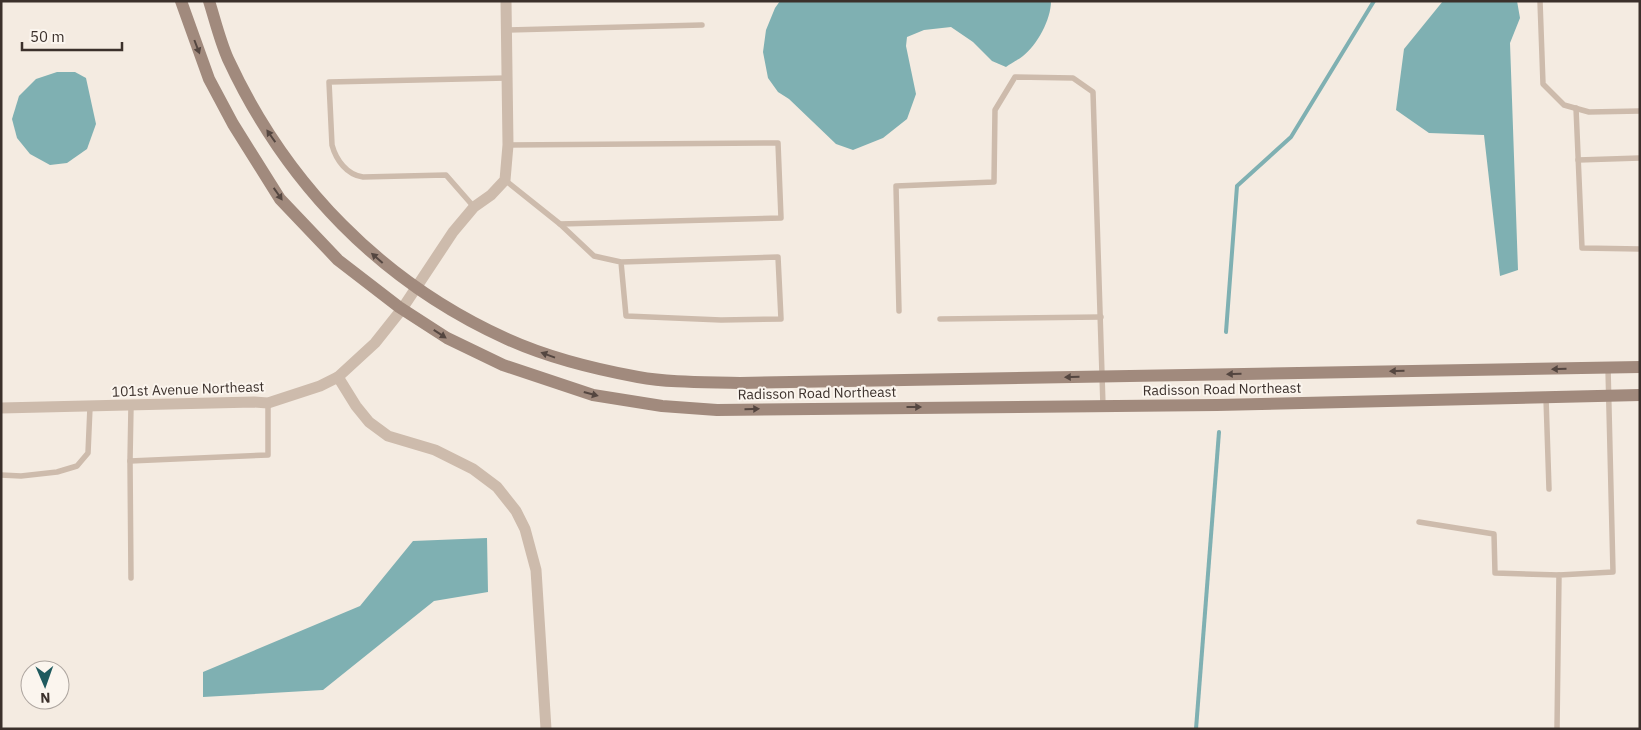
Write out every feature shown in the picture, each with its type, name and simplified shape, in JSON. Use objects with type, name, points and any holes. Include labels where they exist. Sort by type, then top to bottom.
[{"type":"main road","name":"Radisson Road Northeast","points":[[181,1],[182,9],[209,79],[233,124],[280,199],[338,260],[402,309],[447,338],[503,365],[593,395],[662,406],[717,410],[1103,406],[1640,395]]},
{"type":"main road","name":"Radisson Road Northeast","points":[[209,1],[228,58],[264,127],[305,185],[352,236],[382,262],[416,287],[466,319],[508,340],[554,357],[600,370],[640,378],[681,381],[750,382],[1640,368]]},
{"type":"street","points":[[504,180],[508,145],[506,1]]},
{"type":"street","name":"101st Avenue Northeast","points":[[1,408],[268,403],[320,386],[338,377],[375,343],[402,309],[453,232],[474,207],[491,195],[504,180]]},
{"type":"street","points":[[338,377],[356,406],[369,422],[388,436],[435,450],[473,469],[497,487],[516,511],[525,529],[536,570],[546,729]]},
{"type":"lane","points":[[1540,1],[1544,84],[1564,105],[1590,112],[1640,111]]},
{"type":"lane","points":[[506,30],[702,25]]},
{"type":"lane","points":[[899,311],[896,186],[994,182],[995,110],[1015,77],[1073,78],[1093,92],[1103,406]]},
{"type":"lane","points":[[474,207],[446,175],[363,177],[355,176],[348,171],[334,154],[332,145],[329,82],[507,78]]},
{"type":"lane","points":[[1576,108],[1582,248],[1640,249]]},
{"type":"lane","points":[[508,145],[778,143],[781,218],[560,224]]},
{"type":"lane","points":[[1578,160],[1640,158]]},
{"type":"lane","points":[[504,180],[560,224],[594,256],[621,262],[778,257],[781,319],[721,320],[626,316],[621,262]]},
{"type":"lane","points":[[940,319],[1101,317]]},
{"type":"lane","points":[[1418,522],[1494,534],[1494,574],[1559,575],[1613,572],[1608,368]]},
{"type":"lane","points":[[1546,398],[1549,489]]},
{"type":"lane","points":[[130,461],[268,455],[268,403]]},
{"type":"lane","points":[[131,406],[131,578]]},
{"type":"lane","points":[[1,475],[30,475],[57,472],[77,466],[88,453],[90,407]]},
{"type":"lane","points":[[1557,729],[1559,575]]},
{"type":"water","points":[[780,1],[1051,1],[1049,16],[1038,39],[1023,56],[1006,67],[992,61],[973,42],[951,27],[924,30],[907,37],[906,46],[916,94],[907,119],[883,138],[853,150],[836,144],[789,99],[778,92],[768,78],[763,52],[766,30]]},
{"type":"water","points":[[1443,1],[1517,1],[1520,18],[1510,43],[1518,270],[1500,276],[1484,135],[1429,133],[1396,110],[1404,49]]},
{"type":"water","points":[[57,72],[75,72],[86,78],[96,124],[87,149],[67,163],[50,165],[30,154],[17,138],[12,119],[19,96],[36,79]]},
{"type":"water","points":[[487,538],[488,592],[434,601],[323,690],[203,697],[203,672],[360,606],[413,541]]},
{"type":"waterway","points":[[1226,332],[1237,186],[1291,137],[1374,1]]},
{"type":"waterway","points":[[1196,729],[1219,432]]}]
